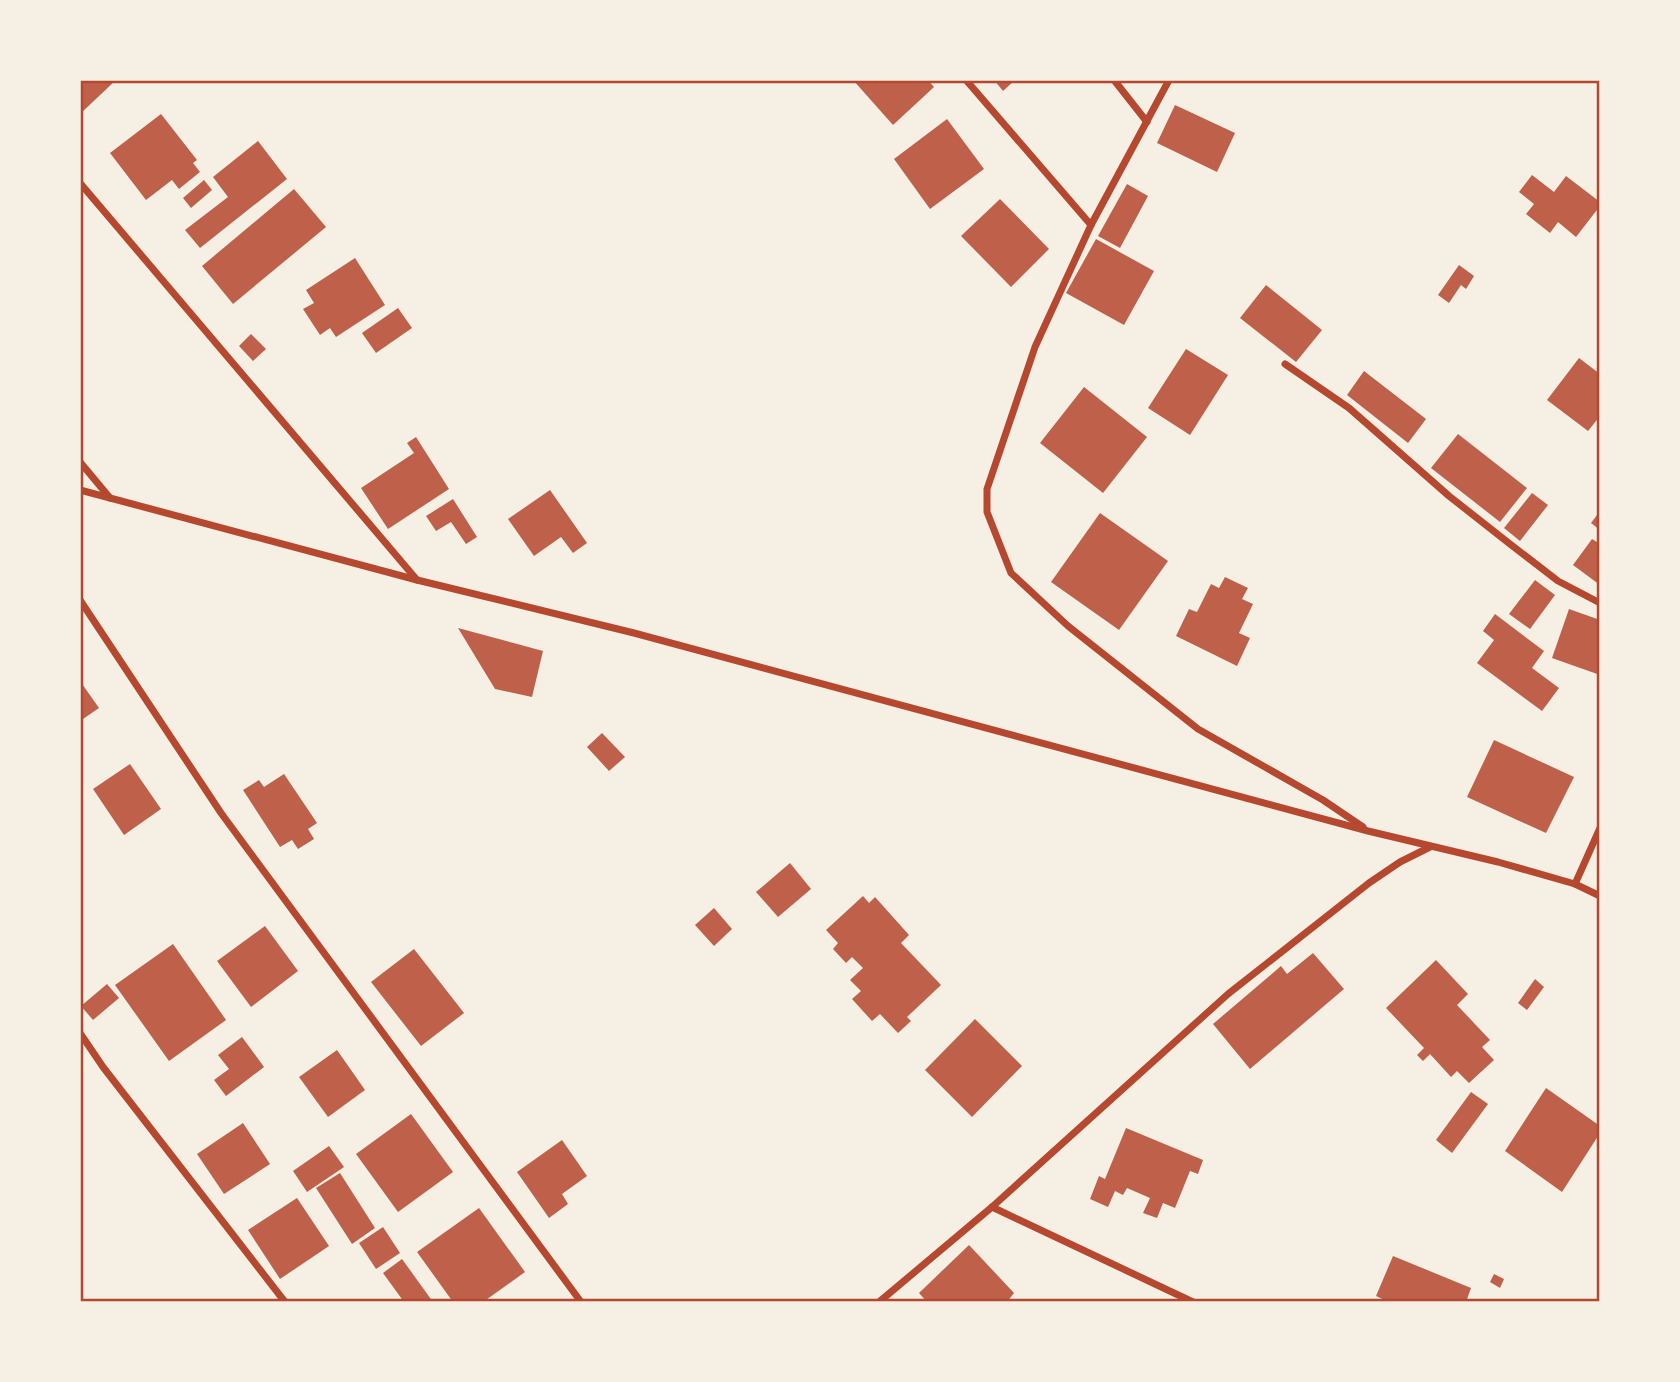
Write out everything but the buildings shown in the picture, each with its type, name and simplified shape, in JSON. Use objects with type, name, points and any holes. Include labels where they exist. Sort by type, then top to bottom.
[{"type":"street","points":[[966,80],[1091,225]]},
{"type":"street","points":[[1114,80],[1147,122]]},
{"type":"street","points":[[1169,80],[1091,225],[1035,347],[987,489],[987,512],[1011,573],[1068,626],[1198,729],[1323,800],[1368,831]]},
{"type":"street","points":[[80,183],[417,580]]},
{"type":"street","points":[[1286,364],[1349,408],[1449,496],[1558,581],[1600,603]]},
{"type":"street","points":[[80,462],[110,498]]},
{"type":"street","points":[[80,490],[417,580],[634,633],[1368,831],[1498,862],[1575,884],[1600,896]]},
{"type":"street","points":[[80,600],[221,813],[581,1301]]},
{"type":"street","points":[[1575,884],[1600,828]]},
{"type":"street","points":[[879,1301],[992,1207],[1228,994],[1368,883],[1400,862],[1431,847]]},
{"type":"street","points":[[80,1033],[103,1067],[285,1301]]},
{"type":"street","points":[[992,1207],[1193,1301]]}]
